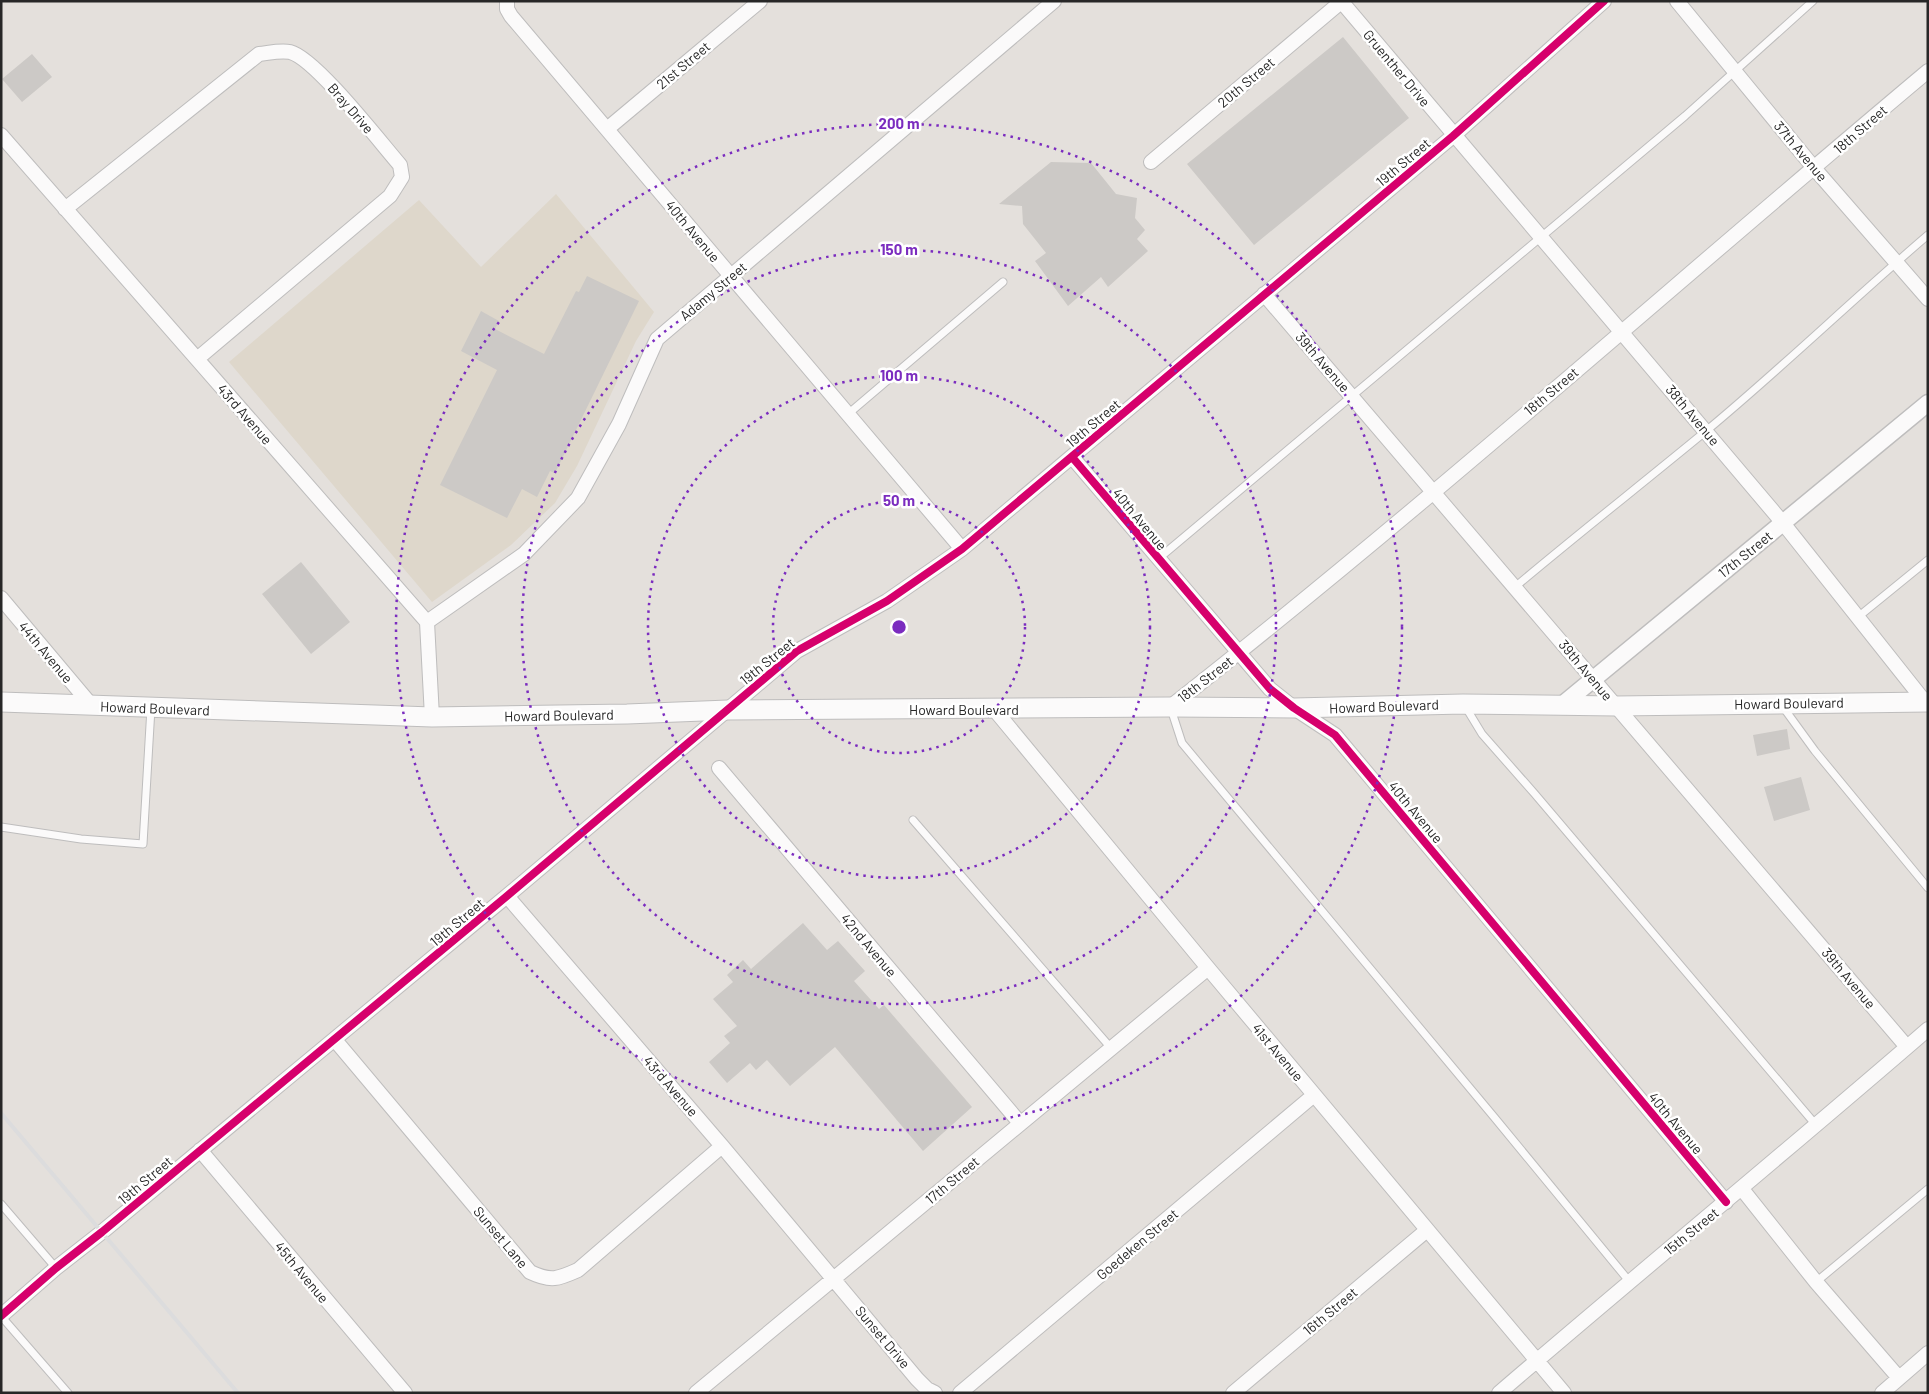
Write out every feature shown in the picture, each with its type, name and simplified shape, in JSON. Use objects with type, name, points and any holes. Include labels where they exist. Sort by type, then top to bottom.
[{"type":"main road","name":"Howard Boulevard","points":[[1,702],[432,717],[627,714],[728,710],[1294,708],[1463,704],[1616,706],[1926,702]]},
{"type":"street","name":"40th Avenue","points":[[507,1],[507,9],[511,16],[962,550]]},
{"type":"street","name":"21st Street","points":[[607,129],[760,1]]},
{"type":"street","name":"Adamy Street","points":[[427,622],[524,554],[578,498],[619,424],[657,339],[1054,1]]},
{"type":"street","name":"37th Avenue","points":[[1677,1],[1814,168],[1928,299]]},
{"type":"street","name":"Gruenther Drive","points":[[1341,2],[1453,136]]},
{"type":"street","name":"20th Street","points":[[1151,162],[1341,2]]},
{"type":"street","name":"19th Street","points":[[1,1316],[56,1268],[335,1040],[797,651],[887,600],[962,550],[1453,136],[1602,2]]},
{"type":"street","name":"Bray Drive","points":[[65,209],[259,54],[279,51],[291,52],[301,57],[322,76],[400,165],[402,177],[390,196],[197,359]]},
{"type":"street","name":"18th Street","points":[[1170,707],[1434,491],[1928,71]]},
{"type":"street","name":"43rd Avenue","points":[[1,135],[427,622]]},
{"type":"street","name":"38th Avenue","points":[[1453,136],[1783,522],[1926,702]]},
{"type":"street","name":"39th Avenue","points":[[1264,294],[1907,1047]]},
{"type":"street","name":"17th Street","points":[[1562,705],[1928,403]]},
{"type":"street","name":"40th Avenue","points":[[1072,457],[1270,689],[1294,708],[1335,735],[1726,1202]]},
{"type":"street","name":"44th Avenue","points":[[1,598],[91,706]]},
{"type":"street","points":[[427,622],[432,717]]},
{"type":"street","name":"41st Avenue","points":[[994,708],[1208,968],[1564,1393]]},
{"type":"street","name":"42nd Avenue","points":[[719,768],[1020,1123]]},
{"type":"street","name":"43rd Avenue","points":[[507,896],[834,1278]]},
{"type":"street","name":"17th Street","points":[[696,1393],[1208,968]]},
{"type":"street","name":"15th Street","points":[[1499,1393],[1742,1189],[1928,1029]]},
{"type":"street","name":"Sunset Lane","points":[[335,1040],[530,1272],[544,1278],[558,1279],[578,1270],[722,1146]]},
{"type":"street","name":"Goedeken Street","points":[[960,1393],[1314,1095]]},
{"type":"street","name":"45th Avenue","points":[[200,1150],[405,1393]]},
{"type":"street","points":[[1742,1189],[1816,1282],[1892,1387],[1928,1354]]},
{"type":"street","name":"16th Street","points":[[1233,1393],[1427,1230]]},
{"type":"street","name":"Sunset Drive","points":[[834,1278],[917,1379],[926,1389],[935,1393]]},
{"type":"lane","points":[[1158,560],[1353,397],[1540,236],[1685,116],[1813,1]]},
{"type":"lane","points":[[1515,587],[1599,516],[1706,431],[1928,235]]},
{"type":"lane","points":[[848,414],[1003,282]]},
{"type":"lane","points":[[1858,617],[1928,560]]},
{"type":"lane","points":[[1780,703],[1815,752],[1928,888]]},
{"type":"lane","points":[[1463,704],[1482,734],[1816,1125]]},
{"type":"lane","points":[[1170,707],[1182,743],[1629,1282]]},
{"type":"lane","points":[[1,827],[81,839],[143,844],[151,708]]},
{"type":"lane","points":[[913,820],[1111,1048]]},
{"type":"lane","points":[[1816,1282],[1928,1189]]},
{"type":"lane","points":[[1,1204],[56,1268]]},
{"type":"lane","points":[[1,1316],[68,1393]]},
{"type":"shaded area","points":[[556,194],[654,312],[636,341],[577,466],[555,503],[511,545],[432,602],[229,362],[419,200],[481,267]]},
{"type":"building","points":[[1343,37],[1409,118],[1254,245],[1187,164]]},
{"type":"building","points":[[32,54],[52,77],[22,102],[2,79]]},
{"type":"building","points":[[1051,162],[1091,163],[1116,194],[1137,198],[1135,218],[1145,230],[1137,239],[1148,251],[1108,287],[1101,277],[1068,306],[1035,261],[1046,253],[1023,224],[1022,206],[999,204]]},
{"type":"building","points":[[587,276],[639,301],[555,473],[550,471],[537,497],[522,489],[507,518],[440,485],[497,370],[461,351],[481,311],[499,321],[495,329],[544,354],[576,291],[579,292]]},
{"type":"building","points":[[301,562],[350,622],[311,654],[262,594]]},
{"type":"building","points":[[1787,729],[1790,749],[1757,756],[1753,735]]},
{"type":"building","points":[[1801,777],[1810,810],[1774,821],[1764,787]]},
{"type":"building","points":[[803,923],[827,950],[838,941],[865,971],[854,981],[879,1009],[884,1005],[972,1107],[923,1151],[835,1047],[790,1086],[767,1060],[756,1070],[750,1063],[727,1083],[709,1062],[730,1043],[724,1036],[737,1026],[713,999],[733,982],[727,975],[743,960],[751,969]]},
{"type":"railway","points":[[1,1113],[238,1393]]},
{"type":"cycle path","points":[[1,1316],[56,1268],[507,896],[797,651],[887,601],[962,549],[1453,136],[1604,1]]},
{"type":"cycle path","points":[[1072,457],[1270,689],[1294,708],[1335,735],[1726,1202]]}]
